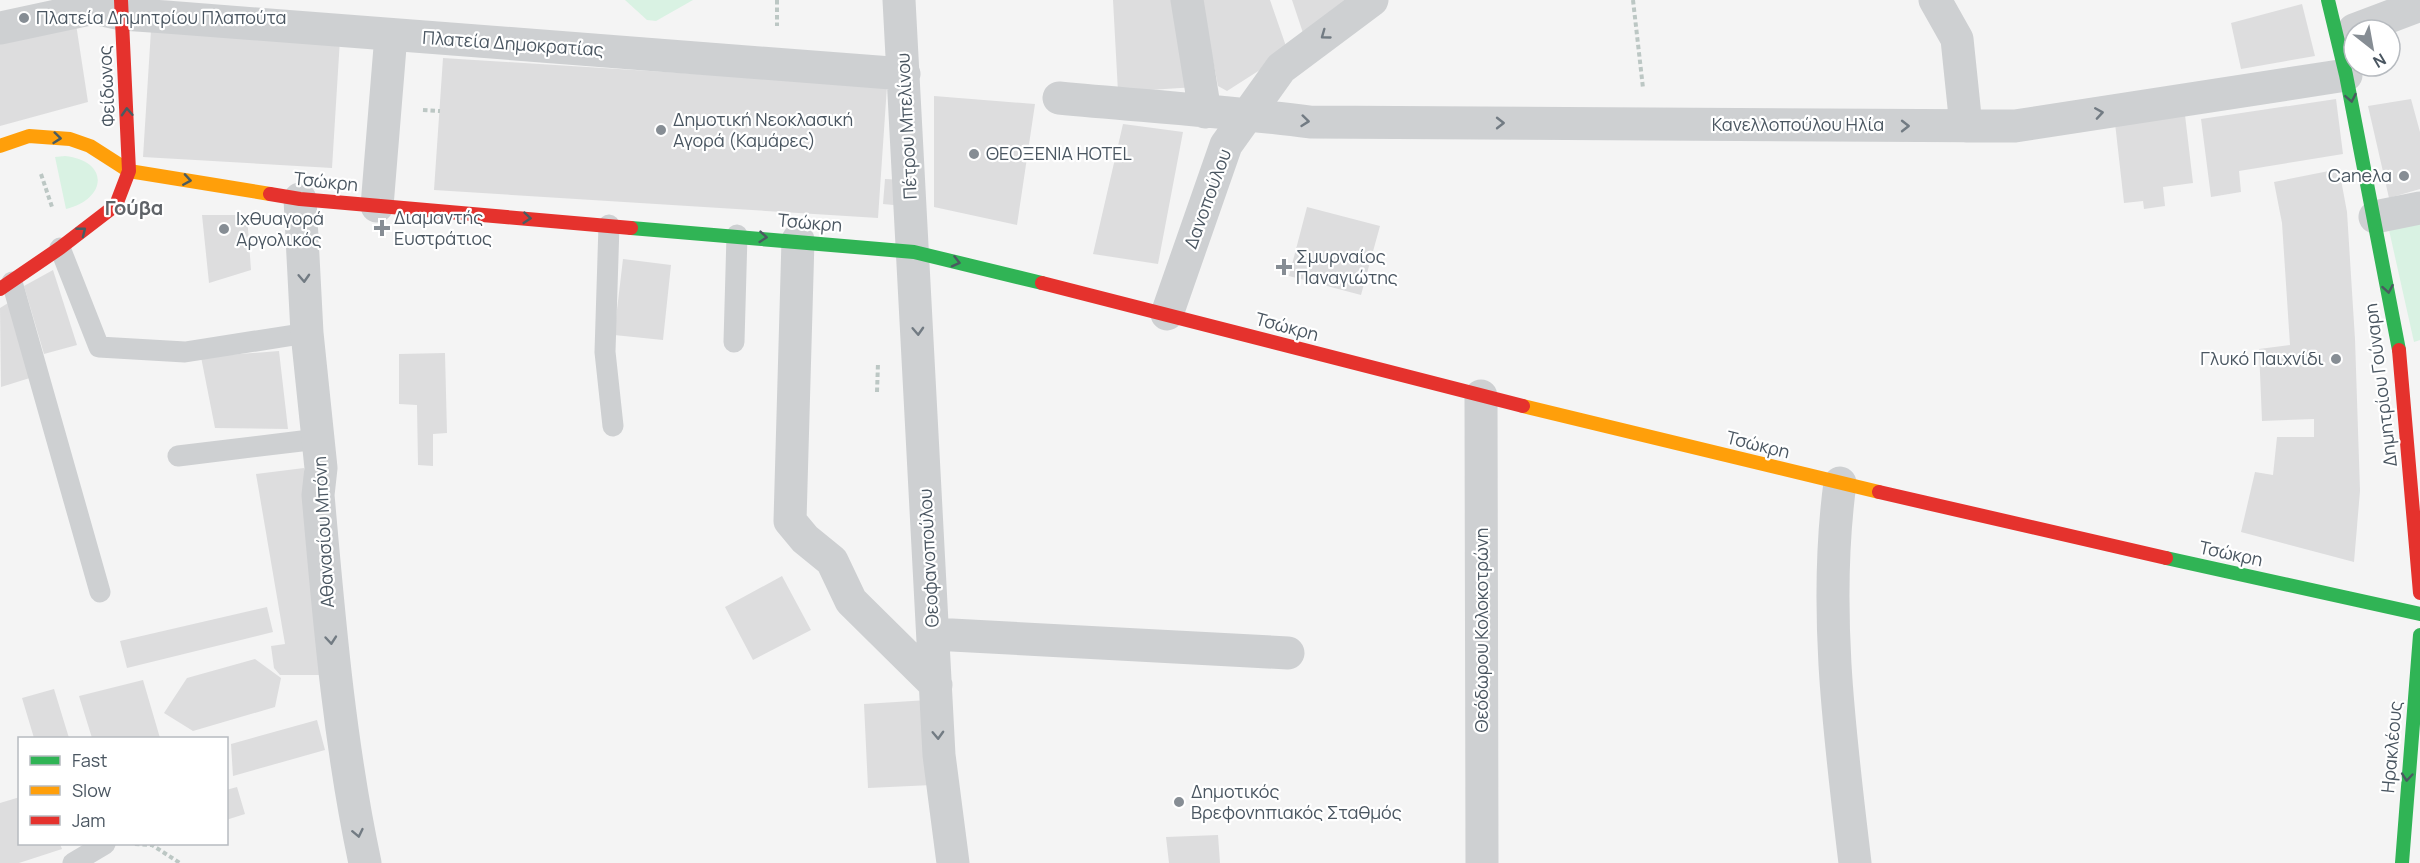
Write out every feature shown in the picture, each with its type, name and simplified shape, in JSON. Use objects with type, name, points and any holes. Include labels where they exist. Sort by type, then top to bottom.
[{"type":"street","name":"Πέτρου Μπελίνου","points":[[899,0],[914,252]]},
{"type":"street","points":[[1187,0],[1205,112]]},
{"type":"street","name":"Δανοπούλου","points":[[1167,314],[1226,145],[1246,114],[1281,68],[1372,0]]},
{"type":"street","points":[[1935,0],[1957,39],[1966,126]]},
{"type":"street","name":"Δημητρίου Γούναρη","points":[[2328,0],[2342,22]]},
{"type":"street","points":[[2385,18],[2420,5]]},
{"type":"street","name":"Πλατεία Δημοκρατίας","points":[[121,7],[391,35],[904,74]]},
{"type":"street","points":[[0,28],[94,8],[121,7]]},
{"type":"street","name":"Φείδωνος","points":[[121,7],[129,171]]},
{"type":"street","points":[[377,206],[391,35]]},
{"type":"street","name":"Κανελλοπούλου Ηλία","points":[[1059,98],[1246,114],[1310,122],[2015,126],[2342,76]]},
{"type":"street","name":"Δημητρίου Γούναρη","points":[[2347,78],[2375,218],[2410,354],[2420,593]]},
{"type":"street","points":[[0,146],[29,136],[70,139],[90,146],[129,171],[116,205],[6,286]]},
{"type":"street","name":"Τσώκρη","points":[[129,171],[300,199],[798,240],[914,252],[1167,314],[1481,396],[2023,527],[2420,614]]},
{"type":"street","name":"Αθανασίου Μπόνη","points":[[300,199],[307,333],[321,468],[318,495],[336,690],[364,863]]},
{"type":"street","points":[[2375,218],[2420,207]]},
{"type":"street","points":[[798,240],[790,521],[805,539],[832,561],[850,601],[936,685]]},
{"type":"street","name":"Θεοφανοπούλου","points":[[914,252],[939,754],[953,863]]},
{"type":"street","name":"Θεόδωρου Κολοκοτρώνη","points":[[1481,396],[1482,863]]},
{"type":"street","points":[[1840,483],[1834,525],[1834,618],[1839,727],[1855,863]]},
{"type":"street","points":[[933,634],[1288,653]]},
{"type":"street","name":"Ηρακλέους","points":[[2402,863],[2420,635]]},
{"type":"lane","points":[[609,225],[605,352],[613,426]]},
{"type":"lane","points":[[734,342],[737,235]]},
{"type":"lane","points":[[60,248],[99,347],[185,352],[307,333]]},
{"type":"lane","points":[[6,286],[100,592]]},
{"type":"lane","points":[[178,456],[318,439]]},
{"type":"lane","points":[[73,863],[102,845]]},
{"type":"path","points":[[1633,0],[1648,124]]},
{"type":"path","points":[[29,136],[60,235],[55,240],[60,248]]},
{"type":"path","points":[[152,845],[180,863]]},
{"type":"green space","points":[[625,0],[693,0],[656,21],[647,20]]},
{"type":"green space","points":[[55,157],[80,159],[90,165],[96,172],[98,181],[96,189],[89,197],[80,204],[66,209]]},
{"type":"green space","points":[[2420,214],[2420,340],[2414,342],[2387,221]]},
{"type":"building","points":[[1113,0],[1181,0],[1196,87],[1118,92]]},
{"type":"building","points":[[1201,0],[1270,0],[1288,52],[1227,91],[1218,86]]},
{"type":"building","points":[[1292,0],[1367,0],[1307,45]]},
{"type":"building","points":[[2302,4],[2315,56],[2241,69],[2231,23]]},
{"type":"building","points":[[76,24],[88,102],[0,126],[0,42]]},
{"type":"building","points":[[151,30],[340,39],[332,168],[143,157]]},
{"type":"building","name":"Δημοτική Νεοκλασική Αγορά (Καμάρες)","points":[[443,58],[887,86],[878,218],[434,190]]},
{"type":"building","points":[[934,96],[1035,104],[1017,225],[934,207]]},
{"type":"building","points":[[2336,99],[2343,154],[2239,171],[2241,192],[2211,197],[2201,119]]},
{"type":"building","points":[[2411,99],[2420,132],[2420,189],[2389,198],[2368,106]]},
{"type":"building","points":[[2185,115],[2193,183],[2163,187],[2165,206],[2144,209],[2143,201],[2124,203],[2115,123]]},
{"type":"building","points":[[1123,124],[1183,132],[1158,264],[1093,254]]},
{"type":"building","points":[[2339,169],[2347,212],[2355,339],[2360,491],[2354,562],[2241,532],[2255,472],[2273,475],[2277,437],[2314,437],[2314,419],[2262,421],[2259,349],[2290,345],[2282,223],[2274,182]]},
{"type":"building","points":[[885,179],[906,180],[904,206],[883,204]]},
{"type":"building","points":[[1307,207],[1380,226],[1361,295],[1289,276]]},
{"type":"building","points":[[202,215],[247,215],[251,270],[209,283]]},
{"type":"building","points":[[623,259],[671,265],[663,340],[614,335]]},
{"type":"building","points":[[53,270],[77,345],[44,354],[24,286]]},
{"type":"building","points":[[13,300],[33,377],[1,387],[0,308]]},
{"type":"building","points":[[279,351],[288,429],[215,428],[201,357]]},
{"type":"building","points":[[445,353],[447,433],[433,434],[433,466],[418,465],[417,405],[399,404],[399,354]]},
{"type":"building","points":[[304,468],[324,635],[322,675],[280,675],[274,668],[271,646],[285,644],[256,474]]},
{"type":"building","points":[[782,576],[811,630],[753,660],[725,607]]},
{"type":"building","points":[[267,607],[273,632],[127,668],[120,641]]},
{"type":"building","points":[[255,659],[281,678],[275,707],[193,731],[164,713],[187,678]]},
{"type":"building","points":[[143,680],[160,737],[92,737],[79,696]]},
{"type":"building","points":[[54,689],[69,737],[34,737],[22,698]]},
{"type":"building","points":[[928,700],[932,785],[868,788],[864,704]]},
{"type":"building","points":[[317,720],[325,750],[233,776],[231,744]]},
{"type":"building","points":[[237,787],[245,814],[228,819],[228,789]]},
{"type":"building","points":[[18,798],[18,845],[60,845],[62,849],[19,863],[0,863],[0,803]]},
{"type":"building","points":[[1218,835],[1220,863],[1169,863],[1166,837]]},
{"type":"traffic: fast","points":[[2328,0],[2346,75],[2399,350]]},
{"type":"traffic: fast","points":[[631,228],[914,252],[1042,283]]},
{"type":"traffic: fast","points":[[2166,558],[2420,614]]},
{"type":"traffic: fast","points":[[2402,863],[2420,635]]},
{"type":"traffic: slow","points":[[0,146],[29,136],[70,139],[90,146],[129,171],[270,194]]},
{"type":"traffic: slow","points":[[1523,406],[1879,492]]},
{"type":"traffic: jam","points":[[0,289],[60,248],[116,205],[129,171],[121,0]]},
{"type":"traffic: jam","points":[[270,194],[300,199],[631,228]]},
{"type":"traffic: jam","points":[[1042,283],[1523,406]]},
{"type":"traffic: jam","points":[[2399,350],[2420,593]]},
{"type":"traffic: jam","points":[[1879,492],[2166,558]]},
{"type":"place","name":"Πλατεία Δημητρίου Πλαπούτα","points":[[24,18]]},
{"type":"place","name":"Δημοτική Νεοκλασική Αγορά (Καμάρες)","points":[[661,130]]},
{"type":"place","name":"ΘΕΟΞΕΝΙΑ HOTEL","points":[[974,154]]},
{"type":"place","name":"Caneλα","points":[[2404,176]]},
{"type":"place","name":"Διαμαντής Ευστράτιος","points":[[382,228]]},
{"type":"place","name":"Ιχθυαγορά Αργολικός","points":[[224,229]]},
{"type":"place","name":"Σμυρναίος Παναγιώτης","points":[[1284,267]]},
{"type":"place","name":"Γλυκό Παιχνίδι","points":[[2336,359]]},
{"type":"place","name":"Δημοτικός Βρεφονηπιακός Σταθμός","points":[[1179,802]]},
{"type":"district","name":"Γούβα","points":[[134,208]]}]
